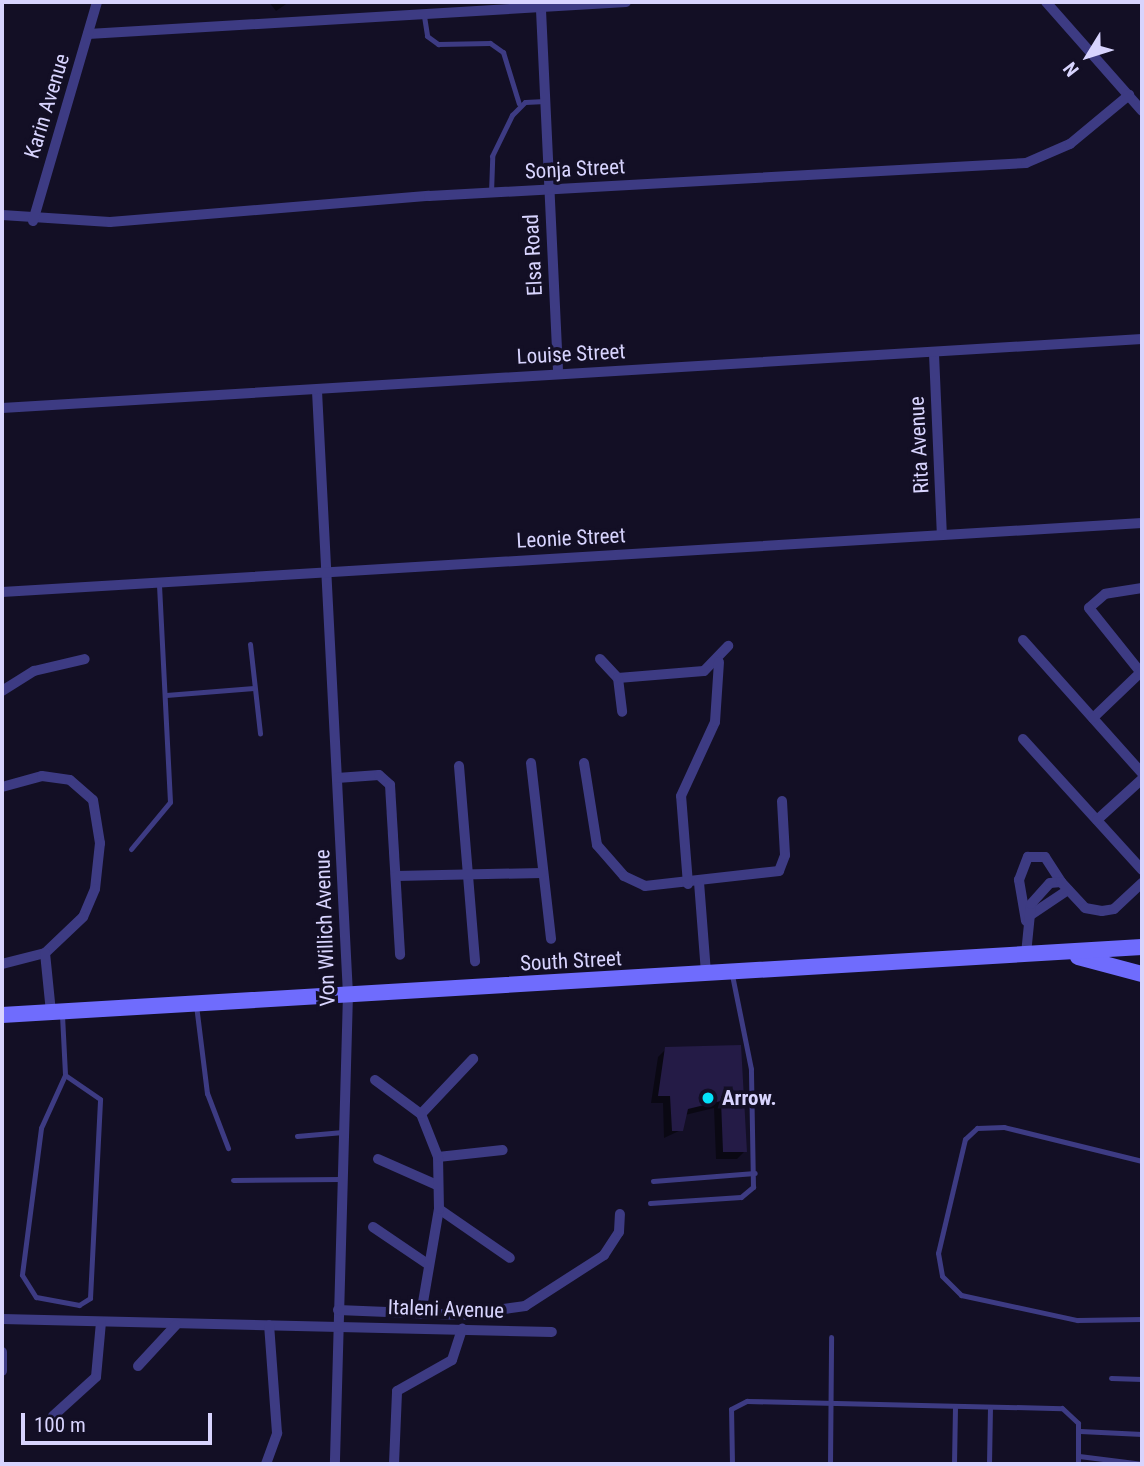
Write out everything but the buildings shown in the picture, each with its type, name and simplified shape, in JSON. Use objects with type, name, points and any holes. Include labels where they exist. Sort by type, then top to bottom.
[{"type":"street","name":"Karin Avenue","points":[[33,221],[97,2]]},
{"type":"street","points":[[88,34],[541,10],[626,2]]},
{"type":"street","points":[[1046,2],[1142,111]]},
{"type":"street","name":"Elsa Road","points":[[541,10],[558,373]]},
{"type":"street","name":"Sonja Street","points":[[2,215],[33,221],[110,222],[491,193],[1026,163],[1070,144],[1129,95]]},
{"type":"street","name":"Louise Street","points":[[2,408],[317,391],[558,373],[934,354],[1142,339]]},
{"type":"street","name":"Rita Avenue","points":[[934,354],[942,534]]},
{"type":"street","name":"Von Willich Avenue","points":[[317,391],[348,994],[335,1464]]},
{"type":"street","name":"Leonie Street","points":[[2,592],[1142,523]]},
{"type":"street","points":[[1093,718],[1141,673],[1089,608],[1105,594],[1142,588]]},
{"type":"street","points":[[1023,640],[1142,773]]},
{"type":"street","points":[[706,973],[681,796],[715,722],[719,662],[728,646]]},
{"type":"street","points":[[2,691],[34,671],[85,659]]},
{"type":"street","points":[[600,659],[618,678],[622,712]]},
{"type":"street","points":[[618,678],[704,671],[719,662]]},
{"type":"street","points":[[1023,739],[1142,870]]},
{"type":"street","points":[[531,763],[551,939]]},
{"type":"street","points":[[584,763],[589,822],[603,854],[633,882],[693,883],[782,869],[782,801]]},
{"type":"street","points":[[459,766],[475,961]]},
{"type":"street","points":[[337,778],[379,775],[388,781],[400,955]]},
{"type":"street","points":[[2,787],[62,776],[86,792],[97,809],[99,865],[91,903],[45,953],[2,964]]},
{"type":"street","points":[[1097,820],[1142,779]]},
{"type":"street","points":[[1026,954],[1029,922],[1019,880],[1024,862],[1035,854],[1045,858],[1065,886],[1090,910],[1111,910],[1142,883]]},
{"type":"street","points":[[396,876],[467,871],[542,873]]},
{"type":"street","points":[[1029,922],[1065,886]]},
{"type":"street","name":"South Street","points":[[2,1015],[1142,947]]},
{"type":"street","points":[[45,953],[56,1012]]},
{"type":"street","points":[[1049,953],[1126,965],[1142,974]]},
{"type":"street","points":[[421,1114],[473,1059]]},
{"type":"street","points":[[375,1080],[421,1114],[438,1157],[439,1209],[426,1263],[421,1314]]},
{"type":"street","points":[[438,1157],[503,1150]]},
{"type":"street","points":[[378,1159],[437,1185]]},
{"type":"street","points":[[439,1209],[510,1258]]},
{"type":"street","points":[[338,1310],[492,1314],[538,1300],[609,1249],[621,1214]]},
{"type":"street","points":[[373,1227],[426,1263]]},
{"type":"street","name":"Italeni Avenue","points":[[2,1319],[552,1332]]},
{"type":"street","points":[[53,1416],[96,1377],[101,1322]]},
{"type":"street","points":[[138,1366],[176,1325]]},
{"type":"street","points":[[266,1464],[277,1433],[269,1325]]},
{"type":"street","points":[[394,1464],[397,1391],[452,1360],[462,1329]]},
{"type":"street","points":[[2,1352],[2,1371]]},
{"type":"lane","points":[[424,16],[426,36],[438,44],[491,43],[503,52],[519,104],[492,156],[491,193]]},
{"type":"lane","points":[[519,104],[545,101]]},
{"type":"lane","points":[[131,849],[170,802],[159,582]]},
{"type":"lane","points":[[250,644],[260,733]]},
{"type":"lane","points":[[166,695],[254,688]]},
{"type":"lane","points":[[649,1203],[741,1197],[750,1193],[755,1173],[751,1069],[731,972]]},
{"type":"lane","points":[[195,1003],[207,1093],[228,1148]]},
{"type":"lane","points":[[56,1012],[65,1075],[41,1128],[22,1275],[36,1297],[79,1305],[90,1298],[100,1099],[65,1075]]},
{"type":"lane","points":[[1142,1161],[1004,1127],[977,1128],[965,1139],[938,1253],[942,1276],[961,1295],[1077,1320],[1142,1319]]},
{"type":"lane","points":[[298,1136],[343,1132]]},
{"type":"lane","points":[[653,1181],[755,1173]]},
{"type":"lane","points":[[233,1180],[341,1179]]},
{"type":"lane","points":[[830,1464],[831,1337]]},
{"type":"lane","points":[[1111,1378],[1142,1379]]},
{"type":"lane","points":[[732,1464],[731,1409],[737,1402],[1062,1408],[1080,1431],[1078,1464]]},
{"type":"lane","points":[[954,1464],[955,1408]]},
{"type":"lane","points":[[989,1464],[990,1408]]},
{"type":"lane","points":[[1080,1431],[1142,1434]]},
{"type":"lane","points":[[1079,1456],[1142,1464]]},
{"type":"place","name":"Arrow.","points":[[708,1098]]}]
